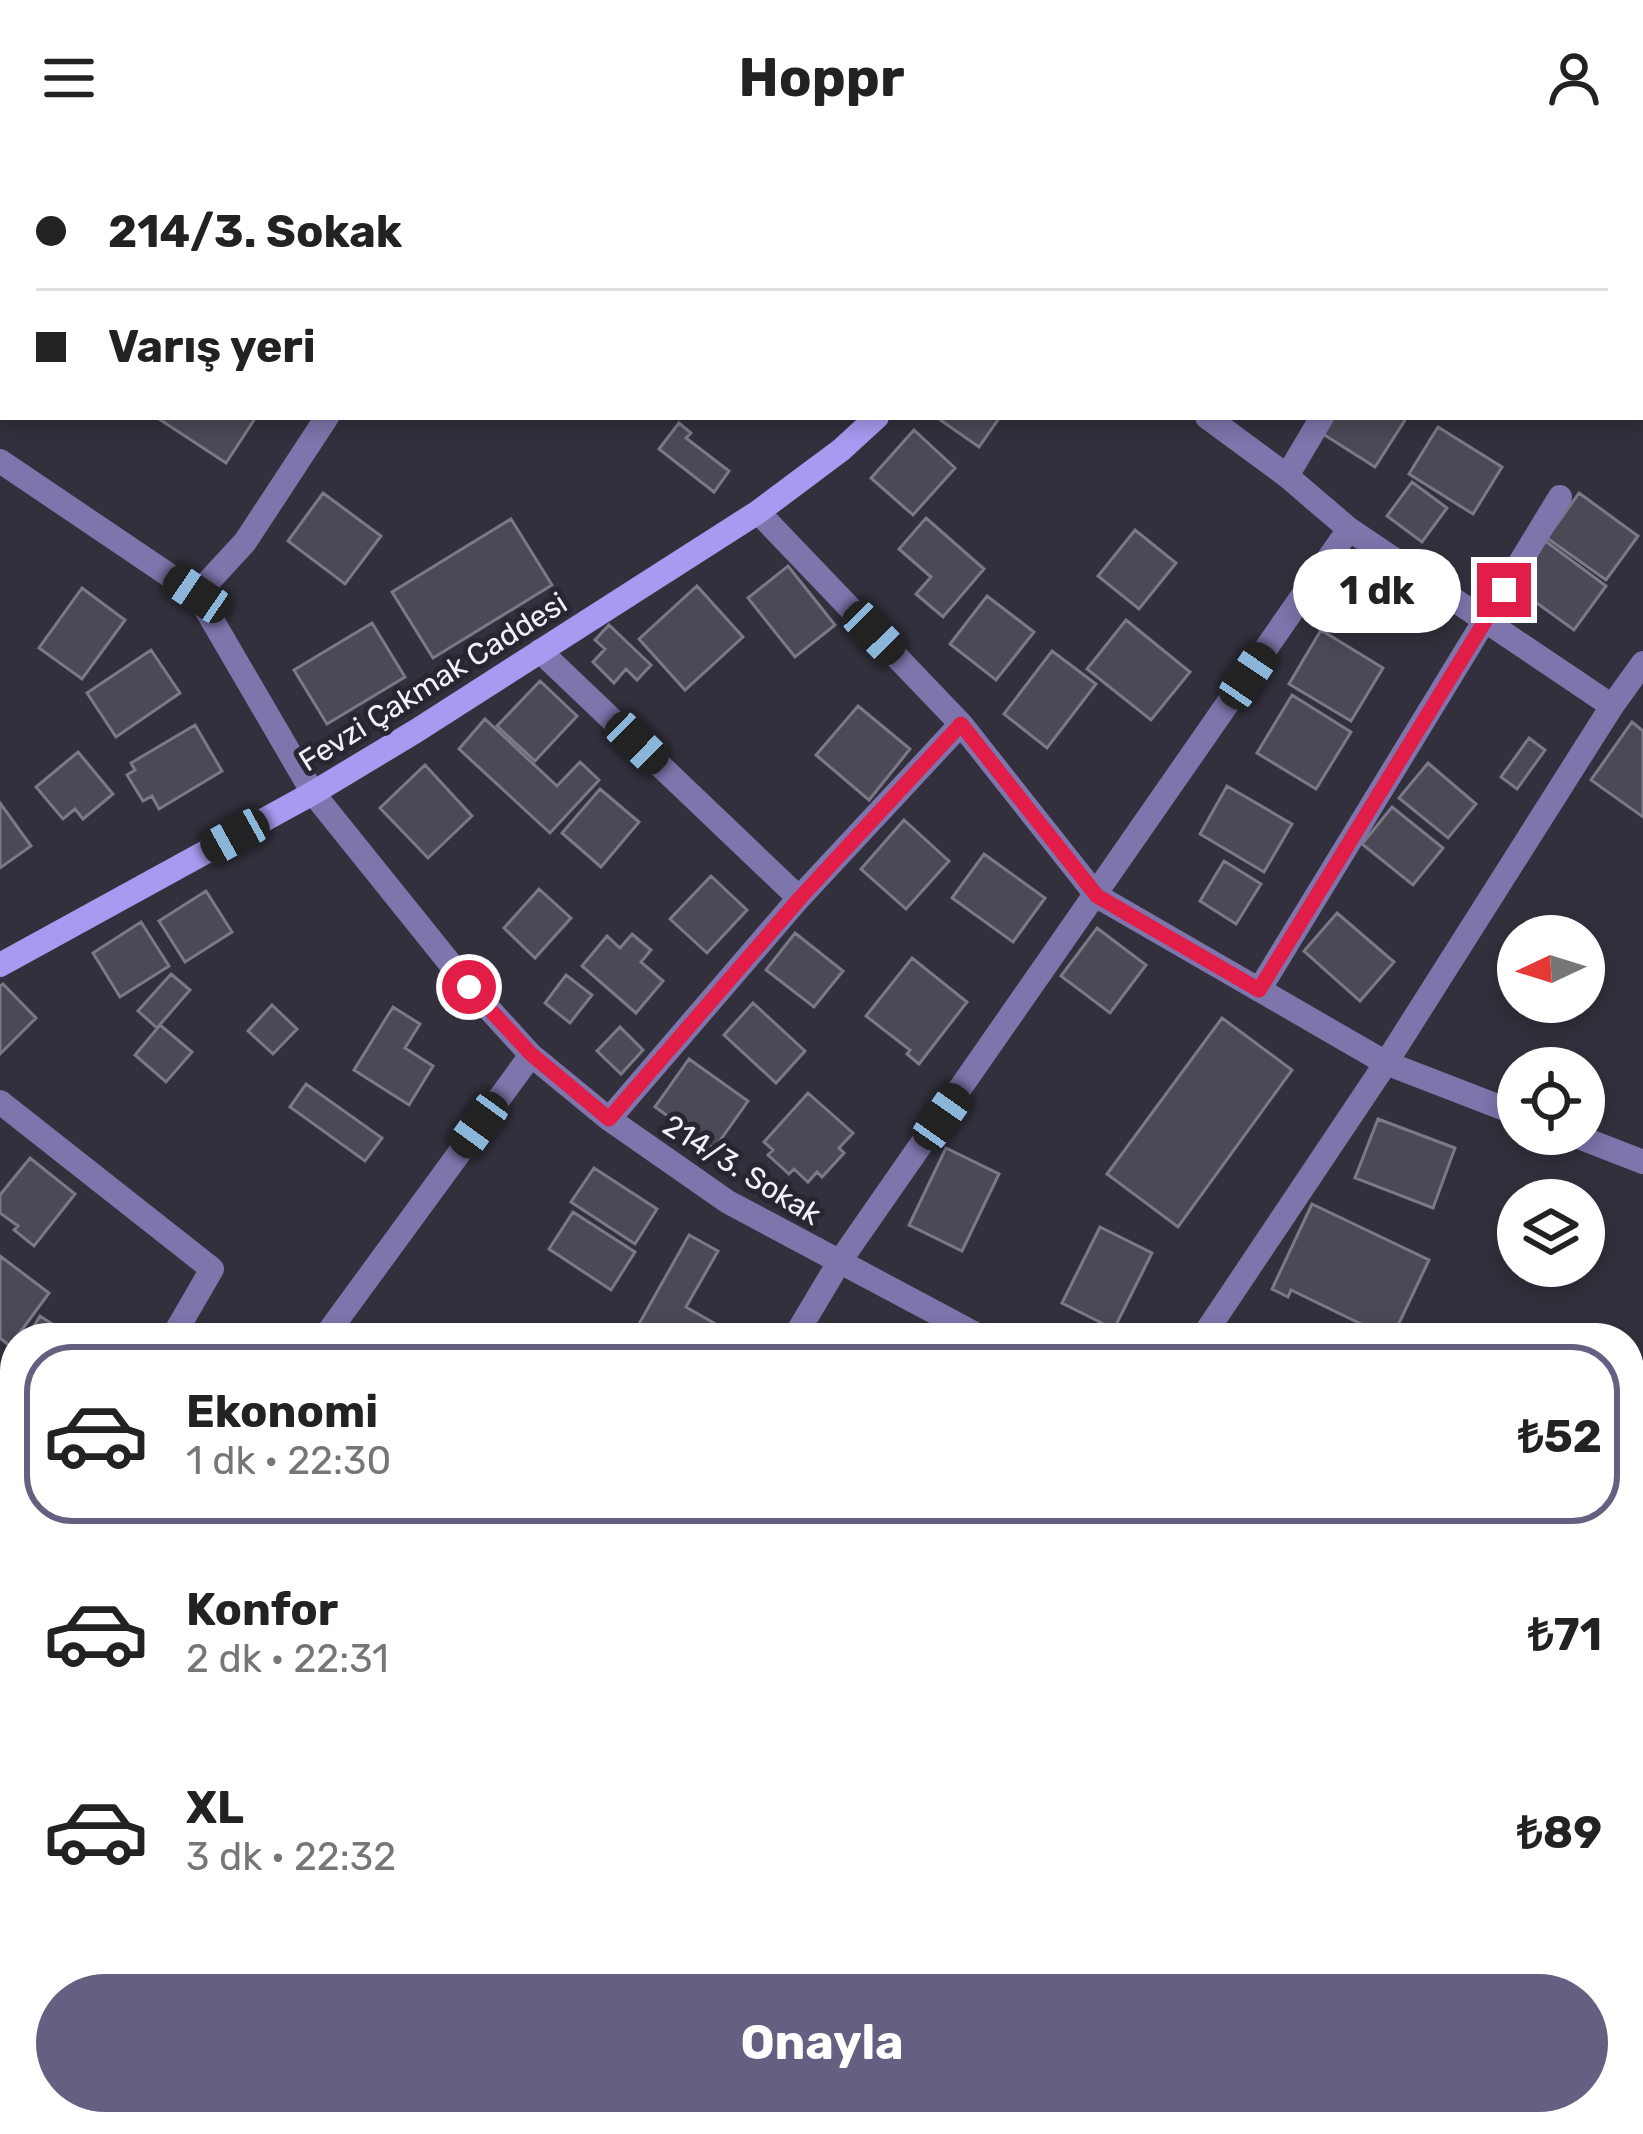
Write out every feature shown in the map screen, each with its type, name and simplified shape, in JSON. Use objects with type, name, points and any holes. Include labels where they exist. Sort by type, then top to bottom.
[{"type":"main road","name":"Fevzi Çakmak Caddesi","points":[[0,965],[313,793],[758,512],[874,420]]},
{"type":"street","points":[[0,461],[197,594],[245,542],[325,420]]},
{"type":"street","points":[[1211,420],[1349,529],[1612,706]]},
{"type":"street","points":[[1287,476],[1320,420]]},
{"type":"street","points":[[1259,990],[1560,497]]},
{"type":"street","points":[[758,512],[961,724],[1097,896],[1386,1063],[1497,1106]]},
{"type":"street","points":[[803,1323],[838,1264],[1349,529]]},
{"type":"street","name":"214/3. Sokak","points":[[197,594],[313,793],[469,987],[531,1054],[609,1119],[728,1202],[953,1323]]},
{"type":"street","points":[[540,651],[800,898]]},
{"type":"street","points":[[1212,1323],[1643,663]]},
{"type":"street","points":[[609,1119],[800,898],[961,724]]},
{"type":"street","points":[[335,1323],[531,1054]]},
{"type":"street","points":[[0,1102],[212,1269],[181,1323]]},
{"type":"street","points":[[1605,1147],[1643,1162]]},
{"type":"building","points":[[161,420],[254,420],[226,463]]},
{"type":"building","points":[[940,420],[998,420],[979,447]]},
{"type":"building","points":[[1331,420],[1405,420],[1375,467],[1323,434]]},
{"type":"building","points":[[679,423],[691,433],[686,438],[729,471],[714,492],[659,449]]},
{"type":"building","points":[[1438,427],[1502,467],[1473,514],[1409,474]]},
{"type":"building","points":[[914,430],[955,468],[913,515],[871,478]]},
{"type":"building","points":[[1412,482],[1447,508],[1422,542],[1387,516]]},
{"type":"building","points":[[323,493],[381,536],[345,584],[288,541]]},
{"type":"building","points":[[1579,493],[1638,536],[1606,580],[1547,538]]},
{"type":"building","points":[[926,518],[984,569],[943,617],[916,594],[931,577],[899,549]]},
{"type":"building","points":[[511,519],[552,585],[433,658],[392,592]]},
{"type":"building","points":[[1135,530],[1176,563],[1139,609],[1098,576]]},
{"type":"building","points":[[1544,540],[1606,586],[1574,630],[1512,585]]},
{"type":"building","points":[[788,566],[835,625],[795,657],[748,598]]},
{"type":"building","points":[[697,586],[743,637],[685,690],[639,639]]},
{"type":"building","points":[[82,588],[125,620],[82,679],[39,648]]},
{"type":"building","points":[[987,596],[1034,632],[996,680],[950,644]]},
{"type":"building","points":[[1126,620],[1190,672],[1151,720],[1087,669]]},
{"type":"building","points":[[372,623],[405,677],[327,724],[294,670]]},
{"type":"building","points":[[609,625],[651,665],[637,680],[626,669],[614,683],[593,662],[605,649],[595,640]]},
{"type":"building","points":[[1321,630],[1383,668],[1351,721],[1289,684]]},
{"type":"building","points":[[151,650],[180,693],[116,737],[87,693]]},
{"type":"building","points":[[1052,651],[1096,684],[1047,748],[1004,714]]},
{"type":"building","points":[[540,681],[577,716],[535,761],[497,726]]},
{"type":"building","points":[[1292,695],[1351,732],[1316,789],[1257,753]]},
{"type":"building","points":[[858,706],[910,749],[869,800],[816,755]]},
{"type":"building","points":[[485,719],[557,786],[580,762],[599,780],[550,833],[459,749]]},
{"type":"building","points":[[1632,722],[1643,731],[1643,817],[1591,780]]},
{"type":"building","points":[[195,725],[222,771],[159,809],[152,796],[143,801],[127,775],[135,770],[131,763]]},
{"type":"building","points":[[1529,738],[1545,750],[1517,789],[1501,777]]},
{"type":"building","points":[[78,752],[113,794],[83,819],[75,809],[63,819],[36,787]]},
{"type":"building","points":[[1428,763],[1476,804],[1448,838],[1399,798]]},
{"type":"building","points":[[425,765],[472,816],[428,858],[380,808]]},
{"type":"building","points":[[1227,786],[1292,824],[1264,872],[1200,834]]},
{"type":"building","points":[[600,789],[639,822],[601,867],[562,833]]},
{"type":"building","points":[[0,803],[31,846],[0,868]]},
{"type":"building","points":[[1392,807],[1443,848],[1413,885],[1362,844]]},
{"type":"building","points":[[904,820],[949,861],[906,909],[861,869]]},
{"type":"building","points":[[984,854],[1045,898],[1013,942],[952,898]]},
{"type":"building","points":[[1224,861],[1261,884],[1236,924],[1200,901]]},
{"type":"building","points":[[711,876],[747,910],[707,953],[670,919]]},
{"type":"building","points":[[539,889],[571,918],[535,958],[504,928]]},
{"type":"building","points":[[206,891],[232,932],[185,962],[159,921]]},
{"type":"building","points":[[1337,913],[1394,962],[1360,1001],[1304,951]]},
{"type":"building","points":[[141,922],[169,966],[120,997],[93,953]]},
{"type":"building","points":[[1097,928],[1146,965],[1110,1013],[1061,976]]},
{"type":"building","points":[[795,933],[843,971],[814,1007],[766,970]]},
{"type":"building","points":[[632,934],[651,950],[641,962],[663,981],[636,1013],[582,966],[607,936],[620,948]]},
{"type":"building","points":[[912,958],[967,1002],[919,1064],[907,1054],[910,1050],[866,1016]]},
{"type":"building","points":[[171,974],[190,990],[157,1028],[138,1011]]},
{"type":"building","points":[[566,975],[592,995],[570,1023],[545,1003]]},
{"type":"building","points":[[0,986],[36,1018],[0,1054]]},
{"type":"building","points":[[753,1003],[805,1051],[776,1083],[724,1035]]},
{"type":"building","points":[[272,1005],[297,1029],[273,1054],[248,1031]]},
{"type":"building","points":[[393,1007],[420,1024],[405,1048],[433,1066],[409,1105],[354,1070]]},
{"type":"building","points":[[1222,1018],[1292,1070],[1178,1227],[1107,1174]]},
{"type":"building","points":[[160,1025],[192,1052],[166,1082],[135,1055]]},
{"type":"building","points":[[620,1027],[643,1050],[621,1074],[597,1051]]},
{"type":"building","points":[[689,1059],[748,1101],[714,1149],[655,1107]]},
{"type":"building","points":[[306,1084],[382,1138],[365,1161],[290,1107]]},
{"type":"building","points":[[808,1093],[853,1133],[839,1148],[844,1153],[822,1177],[817,1172],[808,1182],[794,1169],[789,1174],[768,1155],[773,1150],[764,1142]]},
{"type":"building","points":[[1378,1119],[1455,1148],[1433,1208],[1355,1178]]},
{"type":"building","points":[[946,1148],[999,1174],[962,1251],[909,1225]]},
{"type":"building","points":[[30,1158],[75,1194],[34,1246],[0,1213],[0,1195]]},
{"type":"building","points":[[594,1168],[657,1209],[635,1244],[571,1202]]},
{"type":"building","points":[[1312,1204],[1429,1260],[1399,1323],[1359,1323],[1291,1290],[1288,1297],[1272,1289]]},
{"type":"building","points":[[573,1212],[635,1252],[611,1290],[549,1249]]},
{"type":"building","points":[[1100,1227],[1152,1253],[1117,1323],[1102,1323],[1062,1303]]},
{"type":"building","points":[[689,1235],[718,1251],[686,1307],[714,1323],[640,1323]]},
{"type":"building","points":[[0,1256],[49,1293],[27,1323],[0,1323]]},
{"type":"route","points":[[469,987],[531,1054],[609,1119],[800,898],[961,724],[1097,896],[1259,990],[1504,590]]}]
